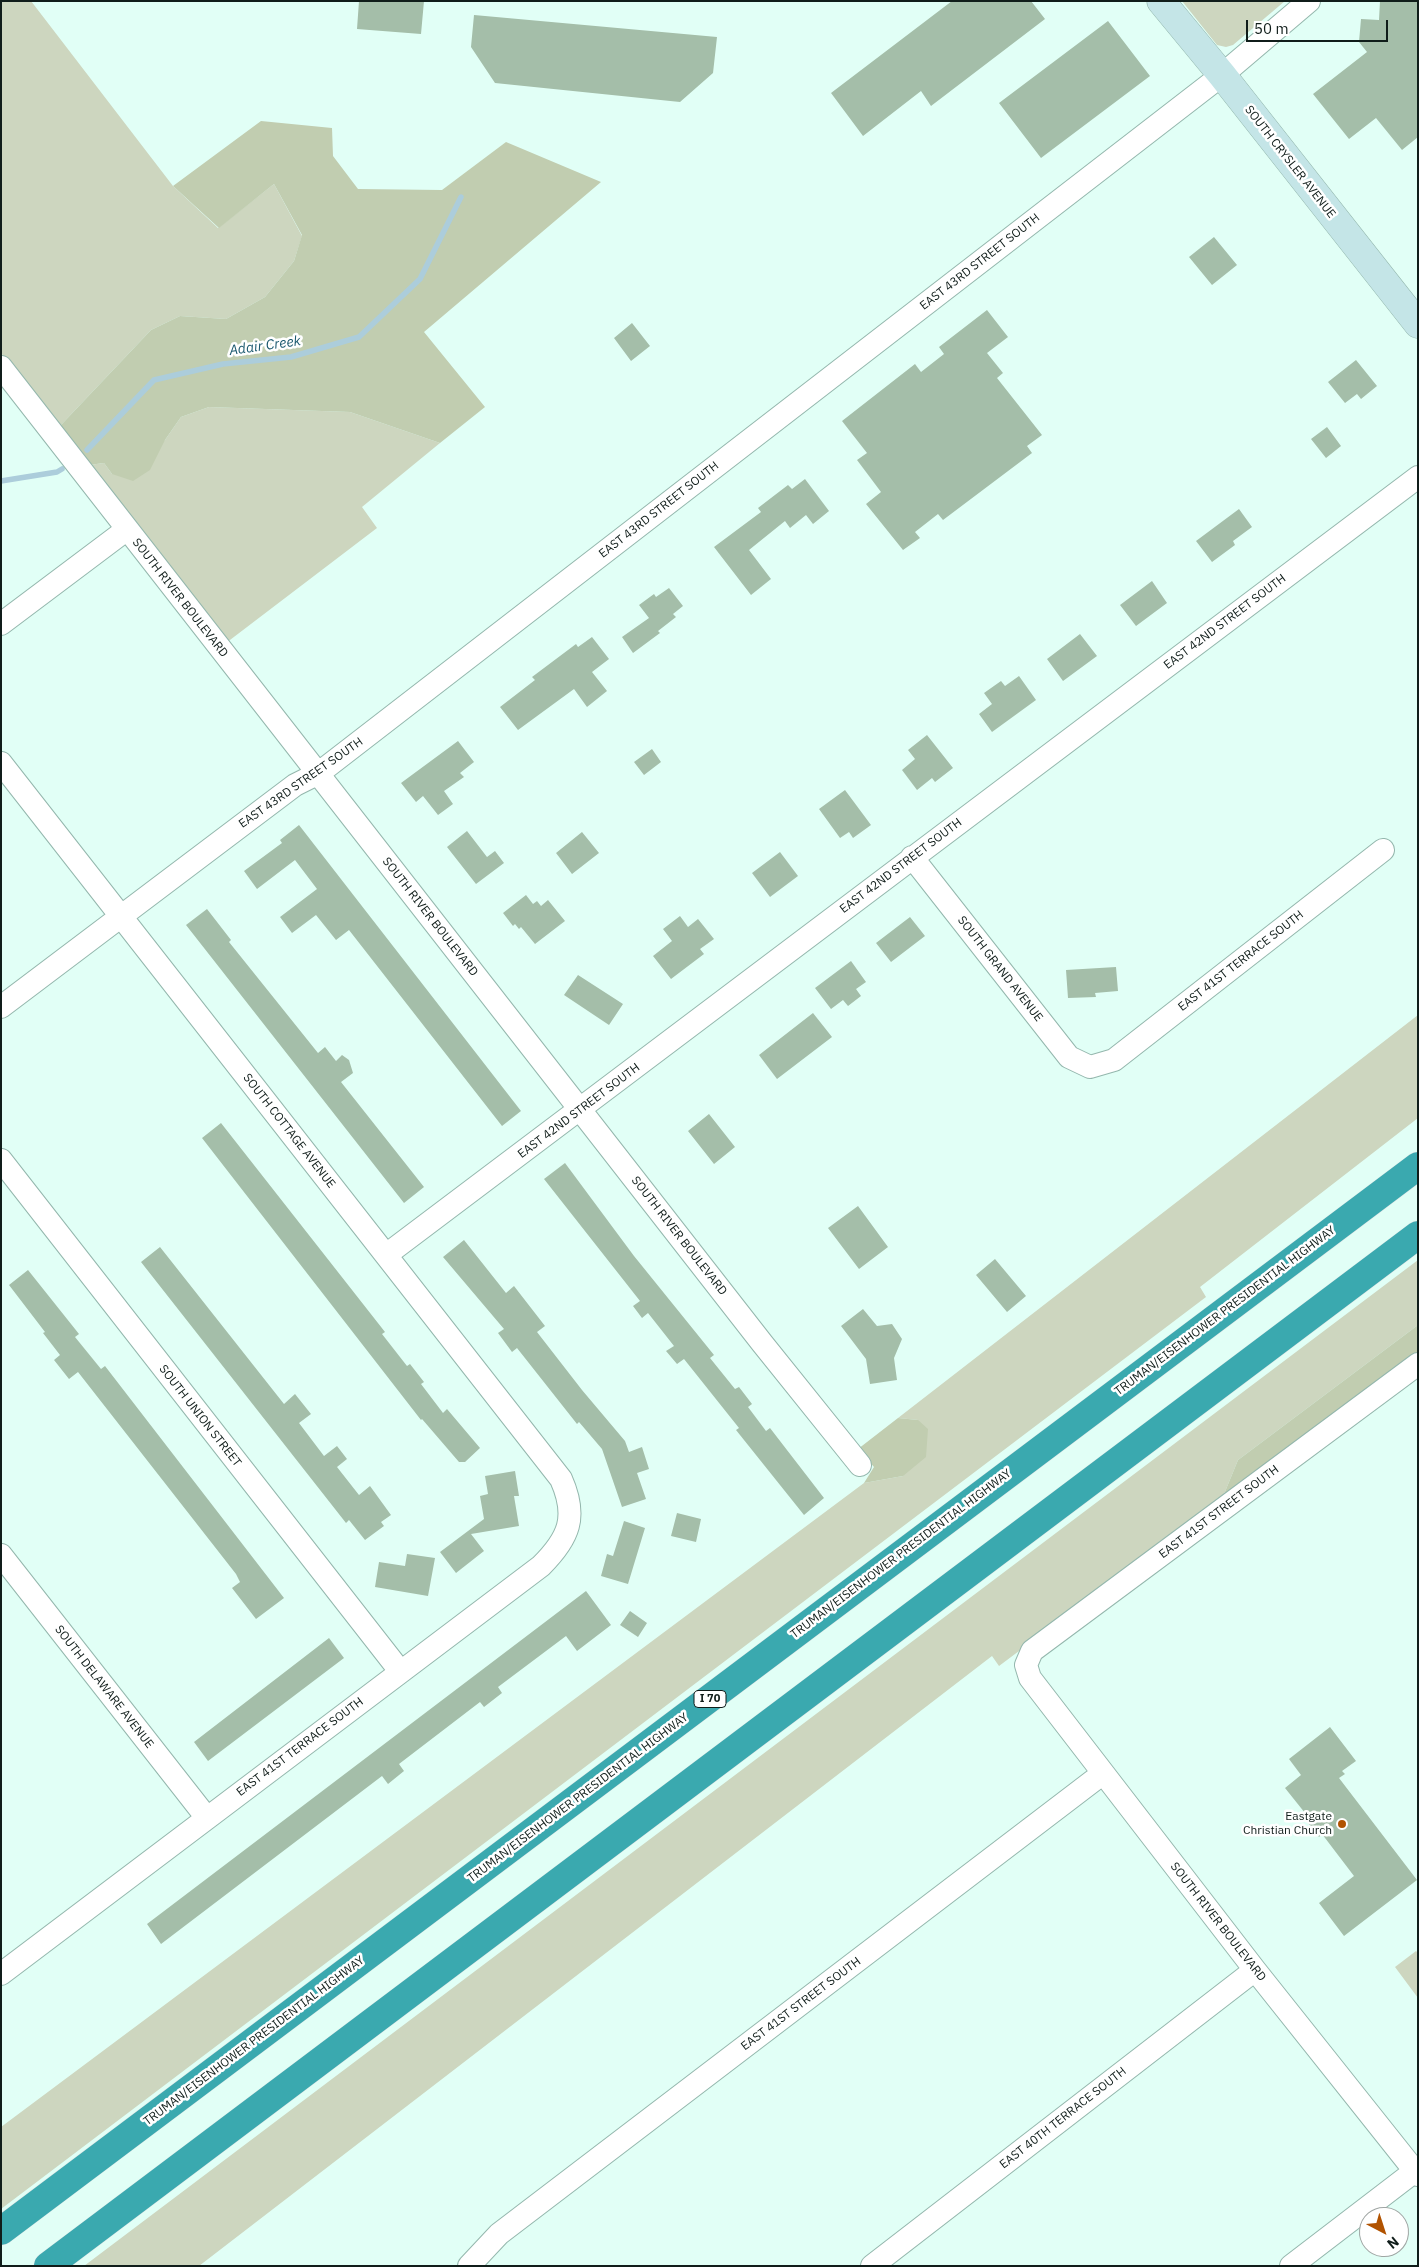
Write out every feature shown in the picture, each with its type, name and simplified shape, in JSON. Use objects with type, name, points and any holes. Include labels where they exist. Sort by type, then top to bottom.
[{"type":"highway","name":"TRUMAN/EISENHOWER PRESIDENTIAL HIGHWAY","points":[[1,2231],[1418,1166]]},
{"type":"highway","points":[[48,2266],[1418,1236]]},
{"type":"main road","name":"SOUTH CRYSLER AVENUE","points":[[1161,1],[1222,75],[1418,324]]},
{"type":"street","name":"EAST 43RD STREET SOUTH","points":[[1,1007],[295,784],[319,773],[1222,75],[1309,1]]},
{"type":"street","name":"SOUTH RIVER BOULEVARD","points":[[1,367],[126,530],[319,773],[580,1110],[860,1465]]},
{"type":"street","name":"EAST 42ND STREET SOUTH","points":[[386,1255],[1418,477]]},
{"type":"street","points":[[1,624],[126,530]]},
{"type":"street","name":"SOUTH COTTAGE AVENUE","points":[[1,763],[561,1479],[569,1502]]},
{"type":"street","name":"EAST 41ST TERRACE SOUTH","points":[[1096,1065],[1114,1060],[1383,850]]},
{"type":"street","name":"SOUTH GRAND AVENUE","points":[[912,858],[1069,1057],[1090,1067],[1096,1065]]},
{"type":"street","name":"SOUTH UNION STREET","points":[[1,1160],[400,1671]]},
{"type":"street","name":"EAST 41ST STREET SOUTH","points":[[1026,1665],[1032,1651],[1418,1364]]},
{"type":"street","name":"EAST 41ST TERRACE SOUTH","points":[[5,1963],[207,1818],[541,1566],[563,1541],[569,1524],[569,1502]]},
{"type":"street","name":"SOUTH DELAWARE AVENUE","points":[[1,1555],[207,1818]]},
{"type":"street","name":"SOUTH RIVER BOULEVARD","points":[[1026,1665],[1030,1678],[1102,1774],[1416,2173]]},
{"type":"street","name":"EAST 41ST STREET SOUTH","points":[[469,2266],[499,2234],[1102,1774]]},
{"type":"street","name":"EAST 40TH TERRACE SOUTH","points":[[872,2266],[1255,1970]]},
{"type":"street","points":[[1291,2266],[1416,2173]]},
{"type":"green space","points":[[1,1],[31,1],[173,186],[218,228],[274,184],[302,236],[294,261],[265,297],[226,319],[180,316],[151,330],[60,426],[1,353]]},
{"type":"green space","points":[[1182,1],[1285,1],[1233,45],[1226,47],[1217,45]]},
{"type":"green space","points":[[261,121],[332,128],[333,156],[358,189],[442,190],[506,142],[601,182],[424,332],[485,407],[440,443],[350,412],[209,407],[181,417],[165,440],[150,470],[133,481],[112,474],[104,463],[89,465],[60,426],[151,330],[180,316],[226,319],[265,297],[294,261],[302,235],[274,184],[219,228],[173,186]]},
{"type":"green space","points":[[209,407],[350,412],[440,443],[362,507],[377,528],[226,643],[89,465],[104,463],[112,474],[165,440],[181,417]]},
{"type":"green space","points":[[1418,1015],[1418,1118],[1200,1287],[1206,1297],[1,2209],[1,2127],[864,1483],[903,1476],[918,1420],[898,1418]]},
{"type":"green space","points":[[1418,1260],[1418,1325],[1238,1460],[1222,1499],[999,1666],[992,1656],[199,2266],[84,2266]]},
{"type":"green space","points":[[1418,1325],[1418,1352],[1222,1499],[1238,1460]]},
{"type":"green space","points":[[898,1418],[918,1420],[928,1429],[926,1457],[903,1476],[864,1483],[874,1467],[858,1449]]},
{"type":"green space","points":[[1416,1951],[1418,1953],[1418,1998],[1395,1967]]},
{"type":"building","points":[[359,1],[424,1],[421,34],[357,29]]},
{"type":"building","points":[[952,1],[1031,1],[1045,19],[931,106],[921,91],[863,136],[831,93]]},
{"type":"building","points":[[1380,1],[1418,1],[1418,137],[1402,150],[1376,118],[1349,139],[1313,94],[1367,52],[1359,42],[1361,19],[1379,20]]},
{"type":"building","points":[[474,15],[717,37],[713,73],[680,102],[495,83],[471,47]]},
{"type":"building","points":[[1108,21],[1150,76],[1041,158],[999,103]]},
{"type":"building","points":[[1214,237],[1237,265],[1212,285],[1189,257]]},
{"type":"building","points":[[987,310],[1008,337],[987,353],[1003,373],[997,378],[1042,435],[1027,446],[1032,453],[943,520],[938,514],[915,532],[920,538],[903,550],[866,504],[881,492],[857,460],[867,453],[842,421],[915,364],[921,372],[944,354],[939,347]]},
{"type":"building","points":[[632,323],[650,346],[631,361],[614,338]]},
{"type":"building","points":[[1356,360],[1377,386],[1361,399],[1357,394],[1345,403],[1328,382]]},
{"type":"building","points":[[1327,427],[1341,446],[1326,458],[1311,439]]},
{"type":"building","points":[[805,479],[829,511],[813,524],[806,515],[790,528],[785,521],[749,550],[771,579],[751,595],[714,547],[761,512],[758,508],[788,485],[792,489]]},
{"type":"building","points":[[1239,509],[1252,527],[1233,541],[1235,545],[1212,562],[1196,541]]},
{"type":"building","points":[[1152,581],[1167,603],[1136,626],[1120,605]]},
{"type":"building","points":[[669,588],[683,606],[673,614],[676,617],[658,631],[660,633],[633,653],[622,637],[649,618],[639,605],[654,594],[656,597]]},
{"type":"building","points":[[1080,634],[1097,656],[1063,681],[1047,659]]},
{"type":"building","points":[[592,637],[609,659],[592,672],[607,691],[587,707],[574,689],[518,730],[500,707],[535,680],[532,677],[576,644],[578,647]]},
{"type":"building","points":[[1019,676],[1036,700],[992,732],[979,714],[992,704],[984,693],[1001,681],[1005,686]]},
{"type":"building","points":[[927,735],[953,768],[935,782],[932,778],[917,790],[902,770],[915,759],[908,750]]},
{"type":"building","points":[[458,741],[474,762],[460,773],[464,777],[444,791],[453,804],[438,815],[423,796],[416,802],[401,783]]},
{"type":"building","points":[[652,749],[661,762],[644,775],[634,762]]},
{"type":"building","points":[[845,790],[871,825],[853,838],[849,832],[840,838],[819,809]]},
{"type":"building","points":[[299,825],[521,1111],[502,1126],[349,930],[336,940],[316,915],[292,933],[280,917],[317,889],[295,860],[257,889],[244,871],[282,843],[280,840]]},
{"type":"building","points":[[467,831],[487,857],[495,851],[504,863],[476,884],[447,847]]},
{"type":"building","points":[[582,832],[599,853],[572,874],[556,853]]},
{"type":"building","points":[[780,852],[798,876],[770,897],[752,873]]},
{"type":"building","points":[[526,895],[533,904],[537,901],[541,906],[548,900],[565,921],[535,944],[521,927],[519,929],[515,924],[513,926],[503,913]]},
{"type":"building","points":[[207,909],[231,940],[229,942],[318,1053],[325,1047],[336,1061],[342,1055],[349,1060],[353,1073],[341,1082],[424,1187],[404,1203],[186,925]]},
{"type":"building","points":[[680,916],[688,927],[698,919],[714,939],[700,949],[704,954],[671,979],[653,956],[672,941],[663,929]]},
{"type":"building","points":[[910,917],[925,936],[891,962],[876,943]]},
{"type":"building","points":[[851,961],[866,982],[856,989],[861,996],[848,1006],[843,1000],[831,1009],[815,988]]},
{"type":"building","points":[[1116,967],[1118,991],[1095,993],[1096,997],[1068,998],[1066,970]]},
{"type":"building","points":[[578,975],[623,1004],[609,1025],[564,995]]},
{"type":"building","points":[[813,1013],[832,1037],[777,1079],[759,1055]]},
{"type":"building","points":[[709,1114],[735,1147],[714,1164],[688,1131]]},
{"type":"building","points":[[221,1123],[385,1332],[382,1334],[407,1366],[410,1364],[424,1382],[421,1384],[443,1413],[447,1409],[480,1448],[465,1462],[459,1462],[421,1420],[202,1138]]},
{"type":"building","points":[[565,1163],[634,1256],[714,1355],[710,1358],[735,1389],[739,1387],[752,1404],[748,1407],[766,1431],[770,1428],[824,1498],[804,1515],[736,1430],[739,1428],[684,1359],[677,1364],[666,1351],[674,1346],[648,1313],[642,1318],[633,1306],[640,1301],[544,1179]]},
{"type":"building","points":[[858,1206],[888,1247],[859,1269],[828,1228]]},
{"type":"building","points":[[464,1240],[506,1293],[514,1286],[545,1326],[537,1332],[625,1441],[629,1452],[642,1447],[649,1469],[637,1473],[646,1499],[622,1507],[602,1449],[579,1422],[577,1424],[517,1348],[512,1352],[498,1333],[504,1329],[443,1257]]},
{"type":"building","points":[[160,1247],[284,1404],[295,1394],[311,1414],[299,1423],[324,1456],[337,1446],[347,1459],[337,1467],[359,1495],[370,1486],[391,1515],[381,1522],[384,1526],[365,1540],[349,1520],[346,1523],[141,1262]]},
{"type":"building","points":[[995,1259],[1026,1296],[1007,1312],[976,1275]]},
{"type":"building","points":[[28,1270],[79,1334],[75,1337],[101,1369],[105,1366],[284,1598],[256,1619],[232,1588],[240,1582],[236,1574],[78,1372],[69,1379],[54,1360],[60,1355],[9,1285]]},
{"type":"building","points":[[863,1309],[877,1326],[892,1324],[902,1339],[894,1358],[897,1380],[870,1384],[866,1359],[841,1326]]},
{"type":"building","points":[[515,1471],[519,1496],[514,1496],[519,1526],[471,1534],[484,1551],[456,1573],[440,1552],[484,1519],[480,1496],[488,1494],[485,1476]]},
{"type":"building","points":[[677,1513],[701,1519],[696,1542],[671,1536]]},
{"type":"building","points":[[624,1521],[645,1528],[628,1584],[601,1576],[607,1554],[613,1556]]},
{"type":"building","points":[[407,1554],[435,1558],[428,1596],[375,1587],[379,1562],[405,1566]]},
{"type":"building","points":[[586,1591],[611,1625],[577,1651],[566,1636],[498,1687],[502,1693],[484,1707],[480,1702],[399,1764],[404,1771],[388,1784],[382,1776],[161,1944],[147,1924]]},
{"type":"building","points":[[630,1611],[647,1623],[638,1637],[620,1625]]},
{"type":"building","points":[[329,1638],[344,1658],[208,1761],[194,1742]]},
{"type":"building","name":"Eastgate Christian Church","points":[[1330,1727],[1356,1761],[1342,1771],[1345,1774],[1339,1778],[1417,1880],[1344,1936],[1319,1903],[1354,1876],[1322,1834],[1319,1837],[1302,1815],[1305,1813],[1285,1788],[1301,1775],[1289,1759]]},
{"type":"waterway","name":"Adair Creek","points":[[87,450],[154,380],[223,364],[291,357],[359,337],[420,279],[461,197]]},
{"type":"waterway","name":"Adair Creek","points":[[1,481],[57,472],[62,469]]},
{"type":"place","name":"Eastgate Christian Church","points":[[1342,1824]]}]
